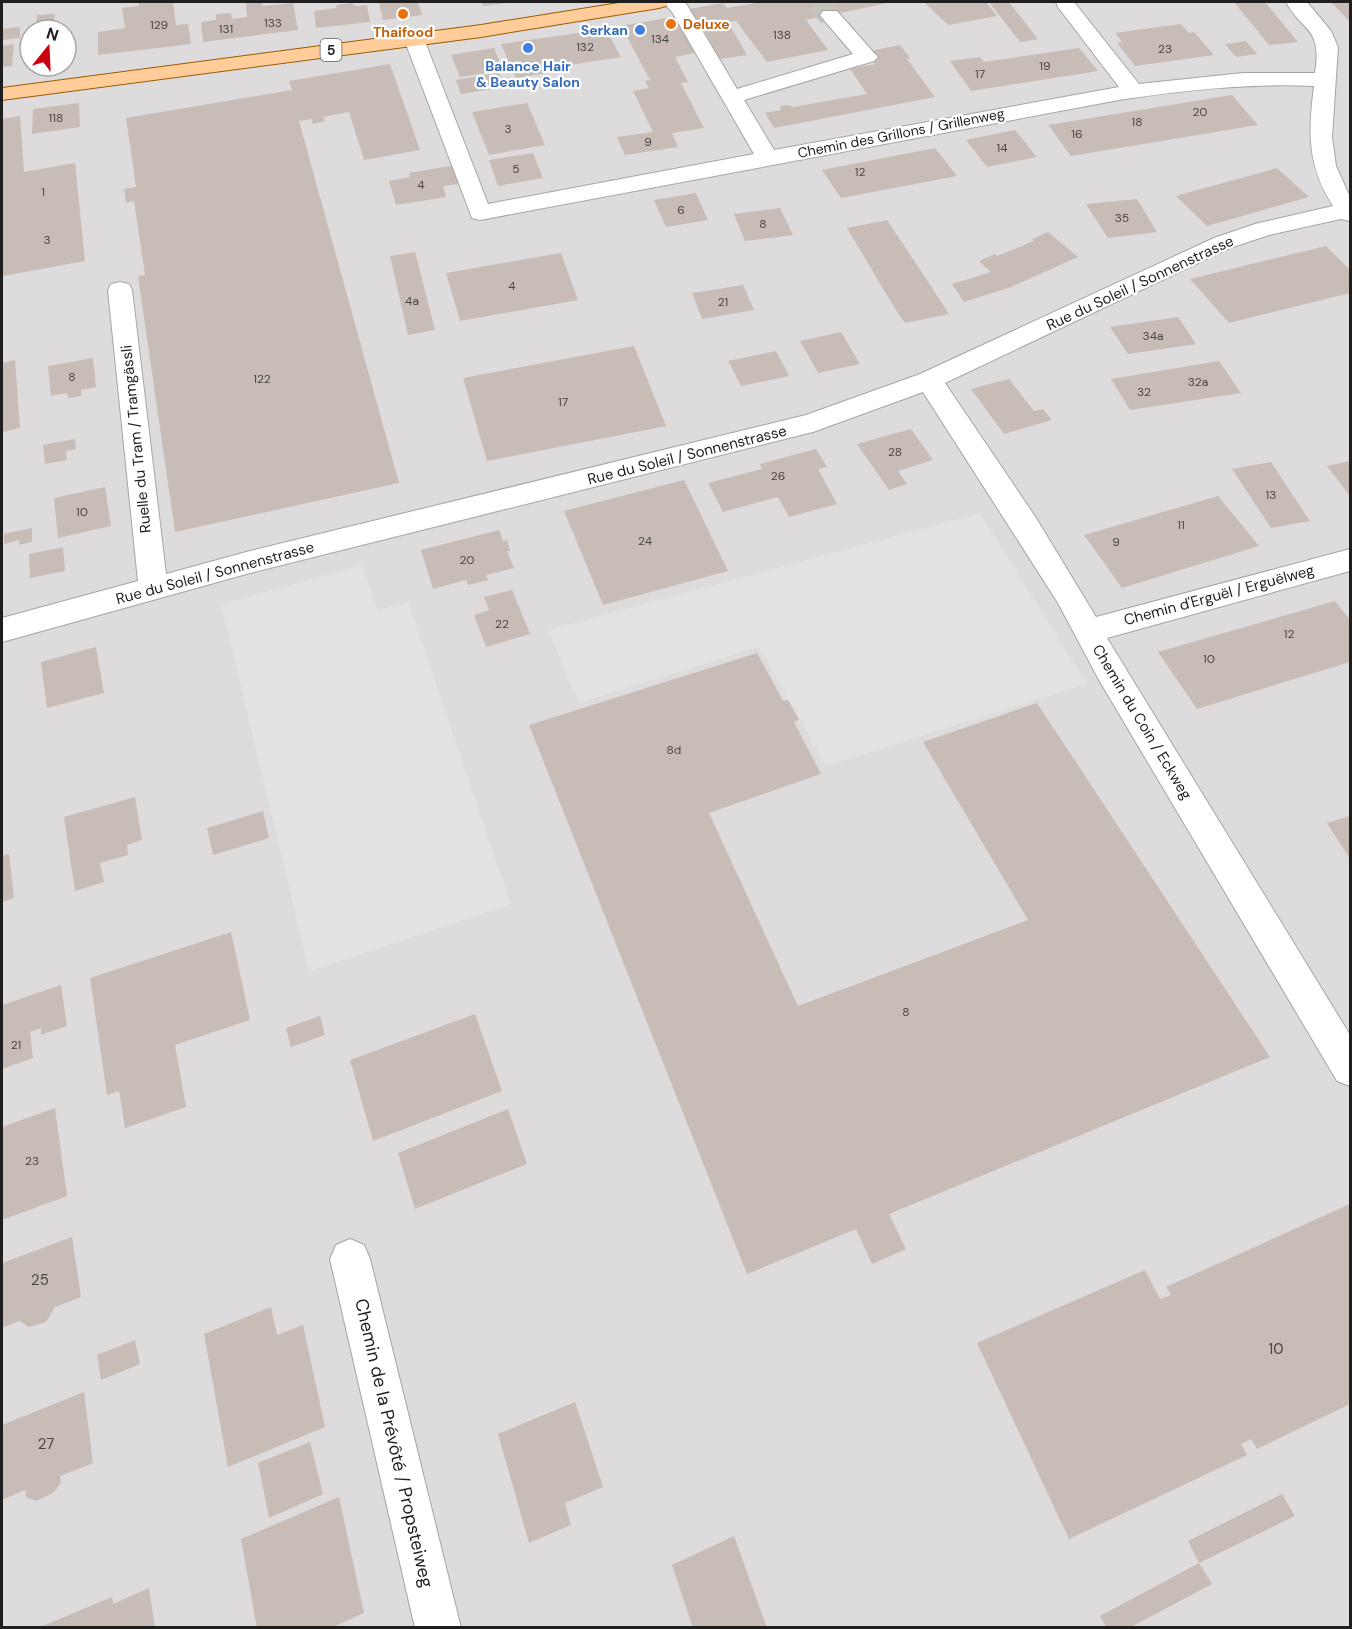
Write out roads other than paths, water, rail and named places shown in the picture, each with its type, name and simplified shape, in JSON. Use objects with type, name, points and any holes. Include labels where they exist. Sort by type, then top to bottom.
[{"type":"main road","name":"5","points":[[2,94],[534,23],[659,2]]},
{"type":"street","points":[[673,2],[680,9],[768,159]]},
{"type":"street","points":[[1296,2],[1335,43],[1325,80],[1320,130],[1322,161],[1327,177],[1349,212]]},
{"type":"street","points":[[1065,3],[1134,91]]},
{"type":"street","points":[[732,97],[867,57],[830,15]]},
{"type":"street","name":"Chemin des Grillons / Grillenweg","points":[[414,39],[480,213],[872,138],[1134,91],[1257,77],[1325,80]]},
{"type":"street","name":"Rue du Soleil / Sonnenstrasse","points":[[2,630],[261,560],[704,452],[813,423],[929,380],[1222,243],[1300,219],[1349,212]]},
{"type":"street","name":"Ruelle du Tram / Tramgässli","points":[[120,290],[153,589]]},
{"type":"street","name":"Chemin du Coin / Eckweg","points":[[929,380],[1026,526],[1350,1068]]},
{"type":"street","name":"Chemin d'Erguël / Erguëlweg","points":[[1088,631],[1346,569]]},
{"type":"street","name":"Chemin de la Prévôté / Propsteiweg","points":[[350,1259],[438,1628]]},
{"type":"tunnel","points":[[817,2],[830,15]]},
{"type":"place","name":"Thaifood","points":[[403,14]]},
{"type":"place","name":"Deluxe","points":[[671,24]]},
{"type":"place","name":"Serkan","points":[[640,30]]},
{"type":"place","name":"Balance Hair & Beauty Salon","points":[[528,48]]}]
